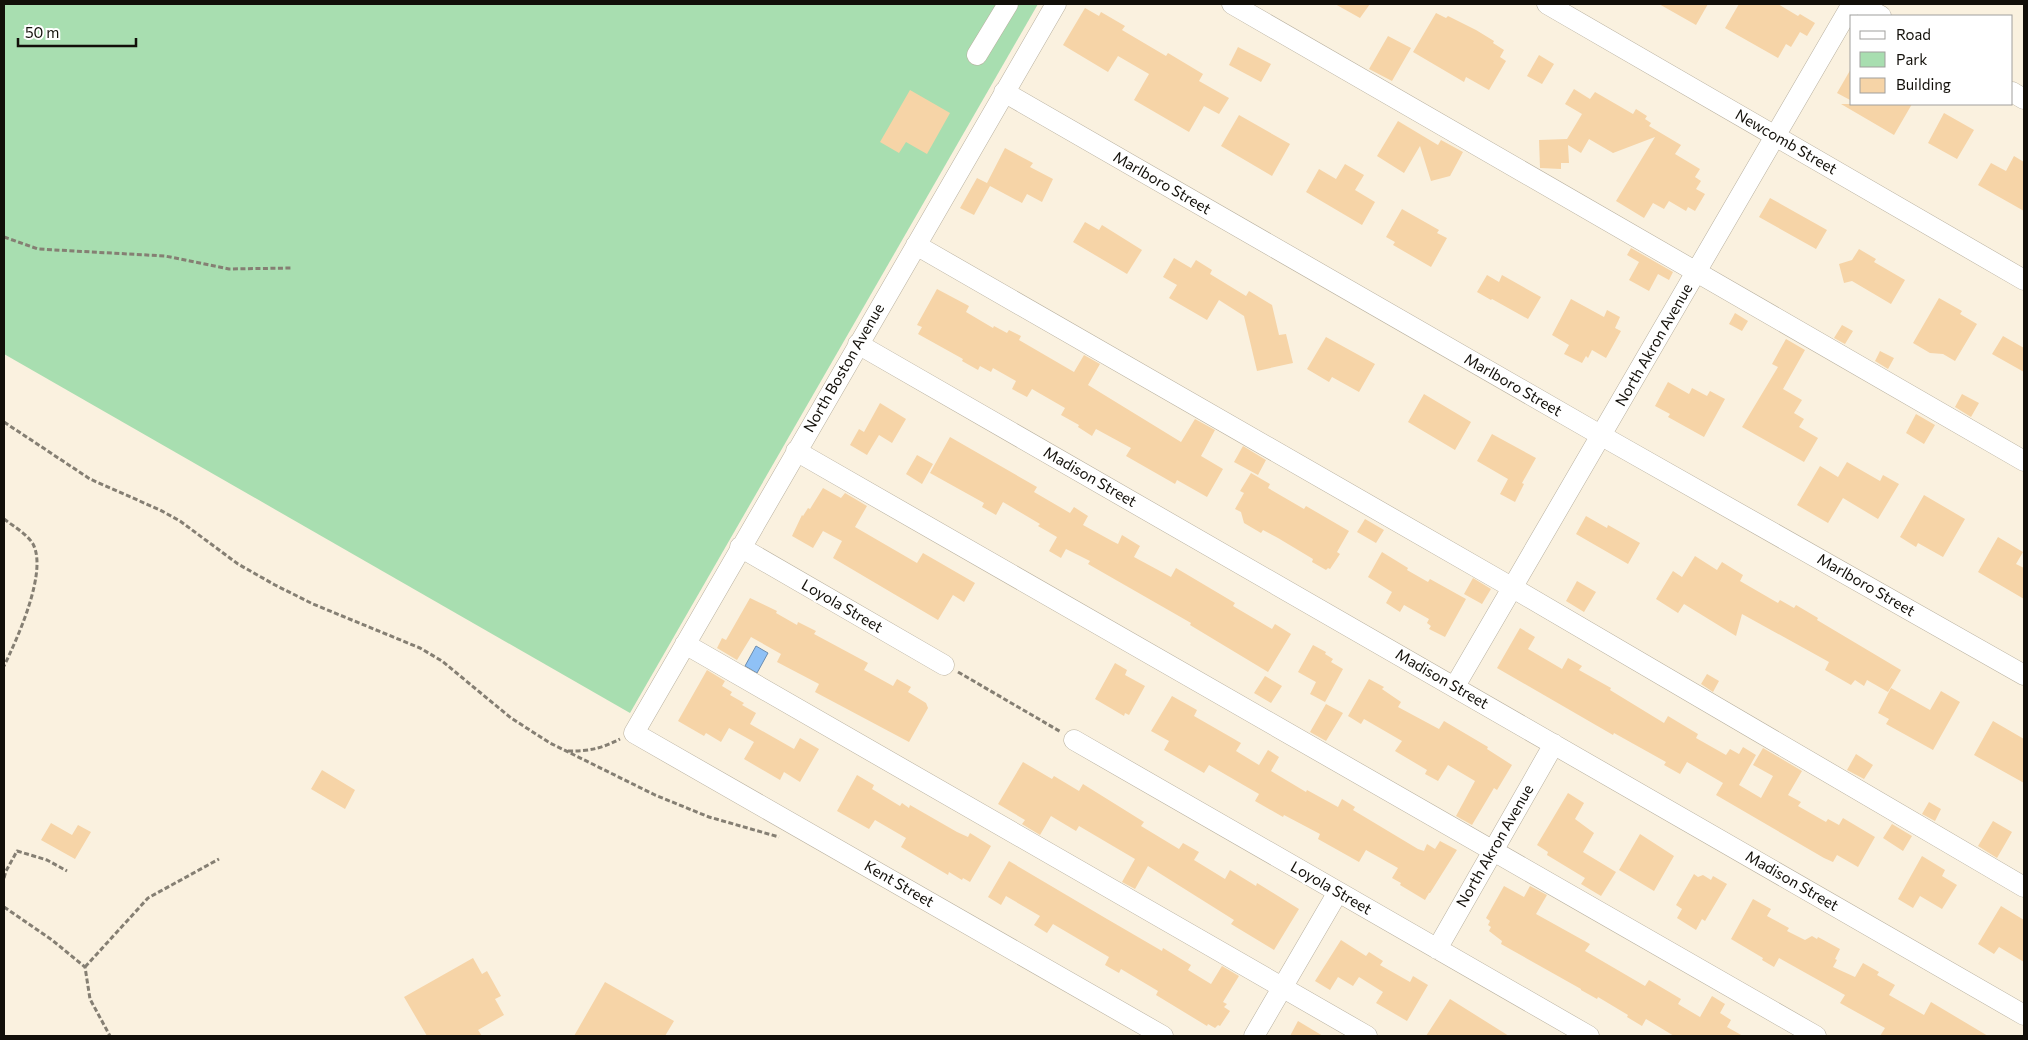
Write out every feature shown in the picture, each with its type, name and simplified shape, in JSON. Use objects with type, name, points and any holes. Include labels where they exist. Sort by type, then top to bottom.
[{"type":"street","points":[[977,55],[1008,4]]},
{"type":"street","name":"North Boston Avenue","points":[[634,733],[1056,4]]},
{"type":"street","points":[[1232,4],[2024,461]]},
{"type":"street","name":"Newcomb Street","points":[[1547,4],[2024,280]]},
{"type":"street","name":"North Akron Avenue","points":[[1455,686],[1852,4]]},
{"type":"street","points":[[1859,4],[1879,15]]},
{"type":"street","name":"Marlboro Street","points":[[1004,92],[1602,436],[2024,675]]},
{"type":"street","points":[[2013,93],[2024,99]]},
{"type":"street","points":[[916,245],[1513,588],[2024,887]]},
{"type":"street","name":"Madison Street","points":[[858,344],[2024,1015]]},
{"type":"street","points":[[796,451],[1816,1036]]},
{"type":"street","name":"Loyola Street","points":[[740,547],[944,665]]},
{"type":"street","points":[[685,644],[1367,1036]]},
{"type":"street","name":"Kent Street","points":[[634,733],[1163,1036]]},
{"type":"street","name":"Loyola Street","points":[[1074,740],[1589,1036]]},
{"type":"street","name":"North Akron Avenue","points":[[1437,949],[1554,744]]},
{"type":"street","points":[[1254,1036],[1338,892]]},
{"type":"path","points":[[4,237],[38,249],[165,256],[230,269],[292,268]]},
{"type":"path","points":[[4,422],[90,479],[160,510],[180,521],[238,564],[313,604],[420,648],[442,661],[511,718],[567,751],[655,795],[710,817],[786,839]]},
{"type":"path","points":[[4,519],[33,543],[36,552],[37,571],[21,628],[4,666]]},
{"type":"path","points":[[944,665],[1074,740]]},
{"type":"path","points":[[567,751],[589,751],[606,747],[634,733]]},
{"type":"path","points":[[4,878],[17,851],[47,860],[67,871]]},
{"type":"path","points":[[85,967],[148,898],[219,859]]},
{"type":"path","points":[[4,907],[52,940],[85,967],[90,999],[110,1036]]},
{"type":"green space","points":[[4,4],[1038,4],[630,713],[4,354]]},
{"type":"water","points":[[756,646],[768,653],[757,673],[745,666]]},
{"type":"building","points":[[1335,4],[1370,4],[1360,18]]},
{"type":"building","points":[[1659,4],[1708,4],[1696,25]]},
{"type":"building","points":[[1739,4],[1778,4],[1798,16],[1800,14],[1815,23],[1807,36],[1800,32],[1791,47],[1786,44],[1778,58],[1725,28]]},
{"type":"building","points":[[1085,8],[1099,16],[1101,12],[1125,26],[1122,30],[1166,56],[1168,53],[1203,74],[1199,81],[1229,98],[1219,114],[1204,106],[1189,132],[1134,100],[1149,74],[1118,56],[1108,72],[1063,45]]},
{"type":"building","points":[[1436,13],[1446,18],[1448,16],[1476,30],[1494,41],[1493,43],[1504,50],[1500,57],[1506,61],[1489,90],[1466,77],[1464,82],[1413,52]]},
{"type":"building","points":[[1388,36],[1411,48],[1392,81],[1369,69]]},
{"type":"building","points":[[1238,47],[1271,64],[1261,82],[1229,65]]},
{"type":"building","points":[[1539,55],[1554,64],[1542,84],[1527,76]]},
{"type":"building","points":[[1850,70],[1850,100],[1837,93]]},
{"type":"building","points":[[1574,89],[1590,99],[1595,92],[1633,114],[1636,109],[1647,116],[1645,119],[1651,123],[1649,126],[1681,145],[1675,154],[1700,169],[1695,177],[1701,181],[1696,189],[1705,194],[1695,211],[1688,207],[1686,211],[1669,201],[1664,209],[1653,203],[1644,218],[1616,201],[1655,137],[1613,153],[1589,139],[1581,153],[1568,145],[1569,163],[1561,163],[1561,169],[1540,168],[1539,140],[1567,139],[1582,114],[1565,104]]},
{"type":"building","points":[[910,90],[950,113],[927,154],[906,142],[899,153],[880,142]]},
{"type":"building","points":[[1841,104],[1911,105],[1894,135]]},
{"type":"building","points":[[1944,113],[1974,130],[1957,159],[1928,143]]},
{"type":"building","points":[[1239,115],[1290,144],[1272,176],[1221,146]]},
{"type":"building","points":[[1398,121],[1438,145],[1441,140],[1463,152],[1450,176],[1431,181],[1420,146],[1404,173],[1377,156]]},
{"type":"building","points":[[1005,148],[1033,163],[1030,167],[1053,179],[1042,202],[1027,194],[1022,203],[990,186],[974,215],[960,208],[977,178],[987,183]]},
{"type":"building","points":[[2014,156],[2024,162],[2024,211],[1978,185],[1991,163],[2006,171]]},
{"type":"building","points":[[1345,164],[1364,175],[1355,190],[1375,202],[1362,225],[1306,192],[1319,169],[1336,179]]},
{"type":"building","points":[[1770,198],[1827,230],[1816,249],[1759,217]]},
{"type":"building","points":[[1402,209],[1439,230],[1437,233],[1447,238],[1431,267],[1393,245],[1395,242],[1386,237]]},
{"type":"building","points":[[1085,222],[1099,230],[1102,225],[1142,250],[1127,274],[1073,242]]},
{"type":"building","points":[[1631,248],[1673,272],[1669,280],[1658,274],[1649,291],[1629,280],[1639,262],[1627,255]]},
{"type":"building","points":[[1859,249],[1876,259],[1874,262],[1905,280],[1891,304],[1852,281],[1844,283],[1839,264],[1852,260]]},
{"type":"building","points":[[1174,258],[1191,268],[1196,260],[1212,270],[1210,274],[1246,296],[1249,291],[1272,305],[1279,335],[1286,334],[1293,363],[1257,371],[1244,316],[1219,300],[1207,320],[1169,298],[1177,285],[1163,277]]},
{"type":"building","points":[[1487,275],[1499,282],[1502,275],[1541,297],[1528,319],[1477,292]]},
{"type":"building","points":[[937,289],[969,306],[966,312],[993,328],[994,326],[1007,333],[1009,330],[1021,336],[1019,340],[1074,372],[1084,355],[1100,364],[1088,385],[1181,442],[1195,419],[1215,430],[1201,456],[1223,469],[1207,497],[1177,480],[1175,484],[1126,456],[1131,448],[1096,429],[1092,436],[1078,427],[1079,425],[1061,415],[1065,408],[1032,389],[1027,397],[1012,389],[1016,381],[993,368],[991,372],[980,366],[978,370],[962,361],[963,359],[918,334],[922,327],[917,325]]},
{"type":"building","points":[[1939,298],[1962,311],[1960,314],[1977,324],[1955,361],[1943,354],[1930,353],[1913,343]]},
{"type":"building","points":[[1571,299],[1604,317],[1607,310],[1620,317],[1615,328],[1621,331],[1606,358],[1592,350],[1588,358],[1586,356],[1582,363],[1564,354],[1569,345],[1552,335]]},
{"type":"building","points":[[1735,313],[1748,321],[1742,331],[1729,324]]},
{"type":"building","points":[[1842,325],[1853,331],[1845,344],[1834,338]]},
{"type":"building","points":[[2003,336],[2024,348],[2024,372],[1992,354]]},
{"type":"building","points":[[1326,337],[1375,364],[1359,392],[1332,377],[1329,382],[1307,369]]},
{"type":"building","points":[[1786,339],[1805,350],[1783,389],[1802,400],[1794,413],[1804,419],[1799,427],[1818,438],[1804,462],[1742,427],[1778,367],[1772,364]]},
{"type":"building","points":[[1880,351],[1894,358],[1888,369],[1875,361]]},
{"type":"building","points":[[1668,382],[1689,394],[1692,388],[1707,396],[1710,391],[1725,399],[1704,437],[1668,417],[1670,414],[1655,406]]},
{"type":"building","points":[[1424,394],[1471,422],[1455,450],[1408,422]]},
{"type":"building","points":[[1962,394],[1979,403],[1971,417],[1955,407]]},
{"type":"building","points":[[880,403],[906,419],[892,443],[879,435],[867,455],[850,445],[859,429],[864,432]]},
{"type":"building","points":[[1916,414],[1935,425],[1924,444],[1906,433]]},
{"type":"building","points":[[1492,434],[1536,458],[1522,483],[1524,484],[1515,502],[1500,494],[1508,479],[1477,461]]},
{"type":"building","points":[[950,437],[1037,487],[1034,492],[1070,513],[1074,507],[1088,516],[1083,525],[1118,544],[1122,535],[1140,546],[1134,557],[1171,577],[1176,568],[1235,603],[1233,606],[1272,629],[1275,624],[1291,634],[1268,672],[1190,625],[1191,623],[1088,564],[1090,561],[1066,549],[1061,558],[1049,551],[1057,537],[1038,526],[1040,524],[1003,502],[996,515],[982,507],[984,503],[930,473]]},
{"type":"building","points":[[1243,446],[1266,460],[1258,475],[1234,462]]},
{"type":"building","points":[[917,455],[933,464],[922,484],[906,474]]},
{"type":"building","points":[[1847,462],[1880,481],[1883,475],[1899,484],[1878,519],[1843,498],[1828,523],[1797,505],[1820,466],[1838,477]]},
{"type":"building","points":[[1251,473],[1270,484],[1268,488],[1304,509],[1306,506],[1349,531],[1337,552],[1340,554],[1330,569],[1326,570],[1312,562],[1313,559],[1278,538],[1263,530],[1261,533],[1244,523],[1241,512],[1235,509],[1244,493],[1240,491]]},
{"type":"building","points":[[823,488],[841,498],[845,493],[867,506],[855,527],[917,563],[923,553],[975,583],[964,602],[953,595],[938,620],[833,558],[842,541],[823,531],[813,548],[792,536],[802,515],[808,508],[810,509]]},
{"type":"building","points":[[1924,495],[1965,519],[1943,557],[1918,543],[1916,547],[1900,537]]},
{"type":"building","points":[[1586,516],[1607,528],[1608,525],[1640,543],[1628,564],[1576,534]]},
{"type":"building","points":[[1365,519],[1384,530],[1376,543],[1357,532]]},
{"type":"building","points":[[1998,537],[2023,552],[2016,564],[2024,568],[2024,599],[1978,572]]},
{"type":"building","points":[[1382,552],[1428,582],[1430,579],[1466,599],[1445,637],[1429,629],[1431,626],[1427,623],[1429,619],[1404,605],[1400,612],[1386,603],[1392,592],[1368,577]]},
{"type":"building","points":[[1695,556],[1717,570],[1722,562],[1743,575],[1740,581],[1778,603],[1780,600],[1794,608],[1796,605],[1818,618],[1817,620],[1901,670],[1888,692],[1867,680],[1864,686],[1855,680],[1851,685],[1825,670],[1829,662],[1742,614],[1736,636],[1684,604],[1678,613],[1656,599],[1673,571],[1682,577]]},
{"type":"building","points":[[1473,578],[1491,589],[1482,604],[1464,594]]},
{"type":"building","points":[[1577,581],[1596,592],[1584,612],[1566,601]]},
{"type":"building","points":[[750,598],[777,611],[776,613],[797,625],[798,622],[816,631],[814,634],[868,663],[864,670],[893,686],[897,679],[911,687],[908,692],[926,703],[928,708],[909,742],[815,692],[819,684],[777,662],[781,654],[751,637],[737,660],[717,648],[722,638],[726,640]]},
{"type":"building","points":[[1520,628],[1535,637],[1528,649],[1562,669],[1568,658],[1582,666],[1579,670],[1611,688],[1610,690],[1664,723],[1668,716],[1698,734],[1696,738],[1726,755],[1730,749],[1739,754],[1743,747],[1756,755],[1739,785],[1761,798],[1773,776],[1753,765],[1763,748],[1802,771],[1788,795],[1801,802],[1798,806],[1826,822],[1828,819],[1839,825],[1843,818],[1875,837],[1858,867],[1837,855],[1833,862],[1824,858],[1716,795],[1723,783],[1687,762],[1680,774],[1664,765],[1666,762],[1614,733],[1613,735],[1497,668]]},
{"type":"building","points":[[1313,645],[1326,652],[1325,654],[1333,659],[1331,662],[1343,669],[1325,702],[1310,694],[1316,682],[1298,672]]},
{"type":"building","points":[[1115,663],[1127,670],[1125,675],[1145,686],[1129,715],[1125,713],[1124,716],[1095,699]]},
{"type":"building","points":[[707,670],[725,681],[722,686],[732,692],[730,695],[756,713],[750,724],[794,749],[800,738],[819,749],[800,782],[784,772],[780,780],[744,759],[754,742],[729,728],[721,742],[706,733],[704,736],[678,721]]},
{"type":"building","points":[[1707,674],[1719,681],[1713,692],[1701,684]]},
{"type":"building","points":[[1265,676],[1282,686],[1271,703],[1254,693]]},
{"type":"building","points":[[1369,679],[1384,687],[1382,689],[1401,702],[1398,707],[1439,729],[1444,721],[1488,747],[1487,749],[1512,765],[1497,790],[1494,788],[1472,825],[1456,816],[1475,781],[1448,765],[1438,781],[1425,774],[1427,770],[1395,751],[1402,741],[1364,719],[1361,724],[1348,716]]},
{"type":"building","points":[[1891,688],[1930,710],[1941,691],[1960,702],[1933,750],[1886,724],[1889,719],[1878,713]]},
{"type":"building","points":[[1172,696],[1197,710],[1194,716],[1241,743],[1236,751],[1259,765],[1268,750],[1279,757],[1271,771],[1306,792],[1307,790],[1338,807],[1342,799],[1355,807],[1353,810],[1418,849],[1424,851],[1427,844],[1435,849],[1440,841],[1457,850],[1425,900],[1392,878],[1398,868],[1366,850],[1359,862],[1318,839],[1320,834],[1284,815],[1283,817],[1255,801],[1259,794],[1209,765],[1204,773],[1164,750],[1169,741],[1151,731]]},
{"type":"building","points":[[1326,704],[1343,713],[1326,741],[1310,732]]},
{"type":"building","points":[[1993,721],[2024,739],[2024,783],[1974,755]]},
{"type":"building","points":[[1856,754],[1873,765],[1864,779],[1847,770]]},
{"type":"building","points":[[1023,762],[1052,779],[1054,776],[1079,791],[1083,784],[1144,822],[1141,826],[1179,849],[1183,843],[1199,852],[1194,860],[1225,879],[1230,870],[1256,886],[1257,883],[1299,909],[1274,950],[1231,924],[1234,920],[1148,866],[1135,889],[1122,882],[1135,859],[1079,826],[1076,831],[1051,816],[1040,835],[1022,824],[1025,820],[998,804]]},
{"type":"building","points":[[322,770],[355,790],[345,809],[311,789]]},
{"type":"building","points":[[857,775],[874,785],[872,789],[900,806],[902,803],[909,808],[910,805],[957,832],[968,837],[970,833],[991,846],[970,882],[963,878],[962,880],[949,872],[948,875],[901,847],[906,838],[875,820],[869,829],[837,811]]},
{"type":"building","points":[[1568,793],[1584,803],[1575,819],[1594,833],[1583,852],[1616,872],[1601,896],[1581,884],[1585,878],[1547,855],[1548,852],[1537,845]]},
{"type":"building","points":[[1929,802],[1941,809],[1935,821],[1922,814]]},
{"type":"building","points":[[1993,821],[2012,832],[1997,858],[1978,846]]},
{"type":"building","points":[[51,823],[72,835],[78,825],[91,832],[75,859],[41,840]]},
{"type":"building","points":[[1892,824],[1912,836],[1903,851],[1883,838]]},
{"type":"building","points":[[1640,834],[1674,856],[1654,891],[1619,870]]},
{"type":"building","points":[[1922,856],[1945,870],[1942,876],[1957,885],[1942,909],[1920,896],[1913,908],[1898,899]]},
{"type":"building","points":[[1009,861],[1162,951],[1163,948],[1191,965],[1188,970],[1211,984],[1222,966],[1239,976],[1223,1002],[1227,1004],[1224,1007],[1230,1011],[1220,1026],[1218,1025],[1215,1028],[1208,1024],[1207,1026],[1156,995],[1158,991],[1121,969],[1119,973],[1105,965],[1109,957],[1053,924],[1047,933],[1034,925],[1040,916],[1006,896],[1001,905],[988,897]]},
{"type":"building","points":[[1694,874],[1698,877],[1703,875],[1711,880],[1713,876],[1727,884],[1705,921],[1702,919],[1696,930],[1677,918],[1682,909],[1676,905]]},
{"type":"building","points":[[1504,886],[1524,897],[1530,886],[1547,895],[1536,914],[1590,944],[1585,951],[1645,986],[1649,980],[1681,999],[1678,1004],[1700,1017],[1712,996],[1725,1004],[1720,1013],[1731,1020],[1727,1027],[1743,1036],[1674,1036],[1646,1019],[1642,1026],[1598,997],[1597,999],[1501,944],[1502,941],[1489,931],[1491,927],[1488,925],[1490,921],[1486,918]]},
{"type":"building","points":[[1753,899],[1771,909],[1767,916],[1789,928],[1787,931],[1805,940],[1812,936],[1817,939],[1818,937],[1840,949],[1833,967],[1855,977],[1863,963],[1879,972],[1877,975],[1895,985],[1889,995],[1924,1015],[1931,1002],[1988,1036],[1880,1036],[1885,1028],[1840,1003],[1845,995],[1779,958],[1774,967],[1762,960],[1763,958],[1731,939]]},
{"type":"building","points":[[2001,906],[2024,920],[2024,962],[1999,947],[1994,954],[1978,944]]},
{"type":"building","points":[[1341,940],[1366,956],[1369,952],[1383,961],[1380,965],[1410,982],[1413,976],[1428,985],[1407,1021],[1376,1003],[1383,992],[1359,977],[1353,986],[1338,977],[1330,990],[1315,981]]},
{"type":"building","points":[[473,958],[482,974],[487,971],[501,996],[495,999],[504,1015],[478,1030],[482,1036],[427,1036],[404,997]]},
{"type":"building","points":[[605,982],[674,1021],[665,1036],[574,1036]]},
{"type":"building","points":[[1450,999],[1509,1036],[1426,1036]]},
{"type":"building","points":[[1298,1021],[1323,1036],[1290,1036]]}]
